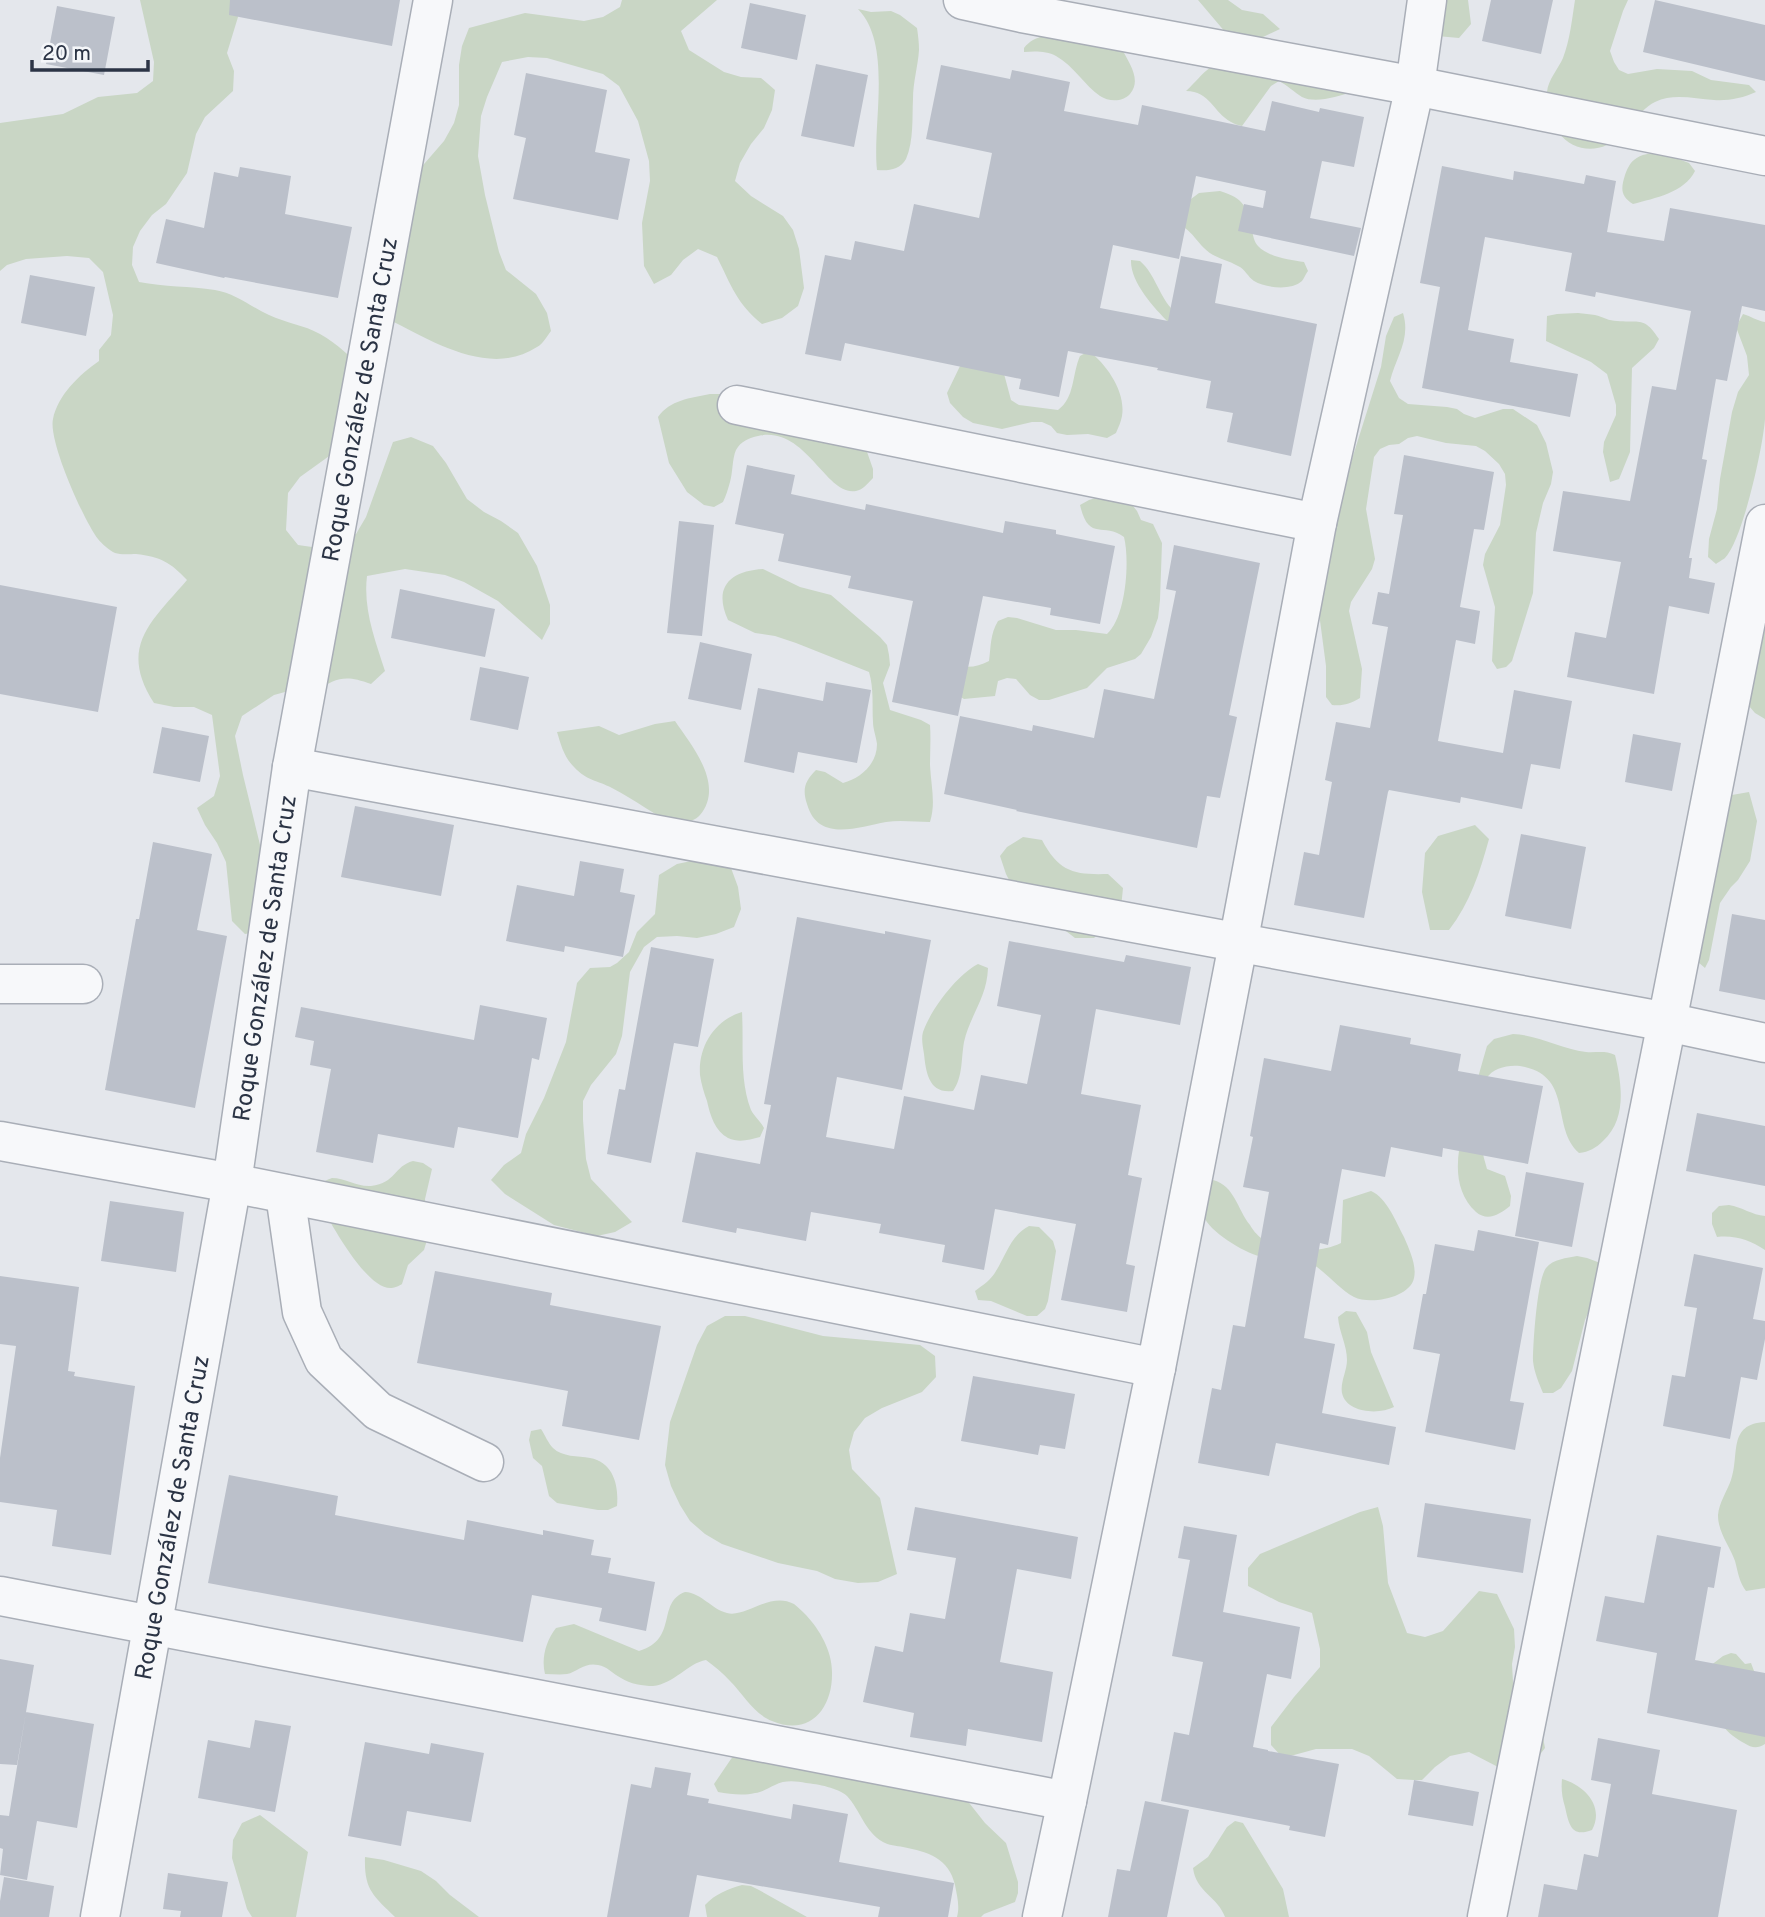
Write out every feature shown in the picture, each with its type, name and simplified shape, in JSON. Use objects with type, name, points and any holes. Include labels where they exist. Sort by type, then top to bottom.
[{"type":"street","name":"Roque González de Santa Cruz","points":[[100,1917],[232,1183],[292,767],[433,0]]},
{"type":"street","points":[[963,0],[1023,6],[1765,156]]},
{"type":"street","points":[[1042,1917],[1156,1368],[1317,523],[1415,86],[1427,0]]},
{"type":"street","points":[[737,405],[1317,523]]},
{"type":"street","points":[[1487,1917],[1765,524]]},
{"type":"street","points":[[292,767],[1667,1022],[1765,1043]]},
{"type":"street","points":[[0,984],[83,984]]},
{"type":"street","points":[[0,1142],[232,1183],[1156,1368]]},
{"type":"street","points":[[285,1194],[302,1312],[324,1360],[378,1411],[484,1462]]},
{"type":"street","points":[[0,1595],[1068,1801]]},
{"type":"green space","points":[[140,0],[231,0],[238,17],[227,53],[234,71],[233,91],[205,117],[196,134],[187,173],[166,204],[152,215],[140,231],[133,247],[132,265],[139,282],[229,294],[269,315],[320,334],[367,371],[332,454],[300,477],[288,493],[286,530],[298,545],[319,548],[356,534],[366,517],[393,442],[411,437],[433,446],[467,499],[518,533],[537,566],[550,605],[550,624],[542,640],[498,601],[445,575],[405,569],[367,576],[368,612],[385,671],[371,684],[342,679],[314,692],[314,684],[274,695],[242,716],[235,736],[272,894],[265,931],[245,934],[232,921],[226,862],[197,808],[214,796],[220,776],[212,715],[194,707],[154,703],[139,666],[139,651],[151,623],[187,580],[159,559],[115,553],[101,543],[76,499],[56,444],[53,419],[59,402],[77,379],[99,361],[99,350],[111,335],[113,315],[103,272],[89,258],[67,256],[26,259],[7,265],[0,271],[0,123],[63,114],[98,97],[137,93],[153,81],[154,62]]},
{"type":"green space","points":[[622,0],[717,0],[681,31],[689,50],[724,72],[741,77],[761,78],[775,90],[772,110],[764,128],[740,163],[735,181],[751,196],[783,216],[793,230],[799,249],[804,288],[798,306],[782,318],[762,324],[740,301],[717,257],[698,249],[683,260],[671,275],[654,284],[644,266],[642,223],[650,181],[649,161],[638,121],[619,86],[603,74],[547,58],[528,57],[502,62],[481,116],[478,156],[499,252],[506,270],[536,294],[547,313],[551,331],[539,346],[519,356],[481,358],[443,346],[390,320],[418,171],[444,141],[454,123],[459,105],[462,46],[469,28],[525,13],[584,21],[603,17],[620,7]]},
{"type":"green space","points":[[1198,0],[1228,0],[1242,10],[1263,14],[1280,29],[1263,37],[1244,38],[1226,33]]},
{"type":"green space","points":[[1410,0],[1468,0],[1471,24],[1459,38],[1437,36]]},
{"type":"green space","points":[[1575,0],[1628,0],[1610,51],[1619,70],[1628,74],[1657,69],[1692,71],[1711,80],[1749,85],[1756,92],[1725,100],[1677,97],[1662,99],[1643,111],[1607,145],[1587,149],[1569,142],[1558,131],[1547,92],[1565,51]]},
{"type":"green space","points":[[858,9],[871,12],[891,11],[917,28],[919,50],[910,145],[903,163],[889,170],[877,170],[878,64],[869,24]]},
{"type":"green space","points":[[1068,33],[1122,49],[1135,77],[1133,89],[1127,97],[1120,100],[1104,98],[1056,56],[1041,52],[1024,52],[1028,43],[1038,38]]},
{"type":"green space","points":[[1211,67],[1352,92],[1314,100],[1302,97],[1279,81],[1271,86],[1242,126],[1225,118],[1201,94],[1186,91]]},
{"type":"green space","points":[[1660,152],[1689,163],[1695,171],[1684,185],[1676,190],[1633,204],[1626,198],[1622,188],[1628,167],[1640,156]]},
{"type":"green space","points":[[1220,191],[1235,197],[1243,204],[1255,240],[1262,250],[1304,262],[1308,271],[1302,281],[1285,287],[1259,283],[1240,267],[1208,252],[1185,228],[1183,205],[1199,193]]},
{"type":"green space","points":[[1131,260],[1140,261],[1174,311],[1169,323],[1139,286],[1134,277]]},
{"type":"green space","points":[[1403,313],[1404,340],[1390,381],[1399,398],[1408,404],[1457,409],[1475,418],[1503,409],[1513,409],[1537,425],[1546,443],[1553,472],[1536,533],[1533,593],[1512,661],[1506,667],[1497,669],[1492,661],[1495,607],[1483,565],[1485,554],[1500,525],[1505,474],[1499,464],[1476,446],[1417,436],[1380,449],[1374,457],[1366,509],[1375,559],[1372,569],[1351,602],[1349,611],[1362,669],[1360,698],[1346,704],[1332,705],[1326,697],[1326,666],[1319,613],[1334,533],[1352,459],[1381,367],[1386,336],[1394,317]]},
{"type":"green space","points":[[1578,313],[1614,321],[1641,322],[1659,339],[1654,348],[1632,368],[1630,452],[1619,479],[1610,482],[1603,452],[1604,442],[1616,415],[1616,405],[1607,374],[1591,362],[1546,341],[1547,316]]},
{"type":"green space","points":[[1743,314],[1765,322],[1765,419],[1756,470],[1739,532],[1725,558],[1716,564],[1708,557],[1709,539],[1717,509],[1732,412],[1738,392],[1749,375],[1747,356],[1736,327]]},
{"type":"green space","points":[[1089,351],[1108,371],[1121,398],[1120,423],[1116,433],[1107,438],[1057,433],[1042,422],[1002,429],[973,423],[950,403],[947,393],[961,364],[1003,370],[1011,400],[1019,405],[1058,410],[1070,392],[1080,356]]},
{"type":"green space","points":[[710,394],[722,394],[866,449],[873,469],[873,478],[859,490],[845,490],[789,441],[775,435],[758,436],[746,440],[736,450],[723,502],[714,507],[704,505],[687,492],[669,463],[658,417],[674,403]]},
{"type":"green space","points":[[1105,495],[1125,496],[1141,520],[1153,524],[1162,543],[1158,618],[1141,654],[1135,659],[1107,668],[1087,688],[1049,700],[1039,700],[1030,695],[1016,679],[1007,678],[998,681],[995,696],[964,699],[956,694],[960,666],[975,666],[989,661],[992,636],[998,621],[1008,617],[1017,618],[1056,630],[1107,634],[1113,626],[1119,615],[1125,588],[1127,560],[1124,537],[1092,528],[1080,505]]},
{"type":"green space","points":[[763,569],[800,587],[831,595],[887,645],[890,665],[883,683],[890,710],[930,725],[933,801],[930,822],[891,821],[840,830],[820,824],[812,816],[805,790],[809,778],[816,770],[825,772],[843,783],[862,774],[874,758],[877,744],[873,725],[871,678],[869,672],[796,643],[755,633],[728,620],[722,598],[728,583],[742,573]]},
{"type":"green space","points":[[1765,593],[1765,719],[1749,706],[1746,667]]},
{"type":"green space","points":[[675,721],[703,766],[709,791],[707,803],[700,815],[680,825],[583,775],[563,751],[557,732],[599,726],[619,735]]},
{"type":"green space","points":[[1749,792],[1757,821],[1750,861],[1720,903],[1705,968],[1698,962],[1718,824],[1732,795]]},
{"type":"green space","points":[[1475,825],[1489,839],[1474,887],[1449,930],[1430,930],[1422,892],[1425,853],[1438,836]]},
{"type":"green space","points":[[1023,837],[1042,840],[1061,865],[1086,874],[1108,874],[1123,888],[1121,908],[1094,938],[1075,938],[1015,892],[1000,856],[1007,847]]},
{"type":"green space","points":[[696,860],[731,868],[738,887],[741,909],[734,927],[697,938],[657,937],[644,947],[630,972],[622,1036],[616,1054],[591,1085],[583,1101],[586,1159],[591,1179],[632,1222],[615,1232],[597,1236],[554,1225],[505,1194],[491,1180],[504,1165],[521,1153],[526,1134],[544,1098],[566,1042],[577,983],[590,968],[610,967],[629,952],[637,932],[655,914],[659,875],[677,864]]},
{"type":"green space","points":[[978,964],[988,968],[985,988],[964,1042],[959,1080],[953,1091],[945,1091],[930,1081],[922,1043],[923,1032],[932,1013],[946,994],[962,976]]},
{"type":"green space","points":[[742,1012],[747,1098],[751,1110],[764,1128],[760,1137],[740,1141],[723,1135],[714,1122],[702,1085],[700,1064],[705,1044],[716,1028]]},
{"type":"green space","points":[[1513,1034],[1586,1052],[1615,1055],[1621,1101],[1611,1132],[1598,1146],[1579,1153],[1566,1131],[1556,1092],[1540,1073],[1525,1067],[1509,1066],[1489,1075],[1484,1084],[1480,1113],[1484,1160],[1487,1169],[1505,1176],[1511,1196],[1510,1206],[1489,1217],[1480,1215],[1466,1200],[1460,1187],[1458,1157],[1487,1046],[1494,1039]]},
{"type":"green space","points":[[413,1161],[432,1169],[425,1199],[427,1240],[424,1250],[408,1265],[402,1284],[392,1288],[382,1286],[371,1278],[349,1252],[317,1198],[322,1182],[331,1178],[371,1186],[385,1182]]},
{"type":"green space","points":[[1213,1180],[1231,1193],[1253,1230],[1261,1238],[1309,1249],[1341,1243],[1343,1200],[1371,1191],[1377,1194],[1394,1218],[1412,1257],[1414,1278],[1411,1285],[1405,1291],[1388,1298],[1361,1299],[1349,1294],[1310,1263],[1259,1256],[1245,1251],[1219,1234],[1204,1216],[1204,1185]]},
{"type":"green space","points":[[1729,1205],[1765,1216],[1765,1250],[1742,1239],[1717,1237],[1712,1224],[1712,1213],[1719,1206]]},
{"type":"green space","points":[[1029,1226],[1039,1227],[1053,1241],[1056,1251],[1048,1301],[1045,1309],[1037,1316],[1027,1316],[991,1301],[978,1300],[975,1291],[992,1277],[1013,1240]]},
{"type":"green space","points":[[1577,1256],[1603,1264],[1572,1371],[1561,1388],[1553,1393],[1543,1393],[1533,1361],[1540,1285],[1549,1265],[1560,1259]]},
{"type":"green space","points":[[1346,1311],[1356,1312],[1367,1332],[1371,1352],[1394,1407],[1388,1410],[1356,1408],[1345,1400],[1342,1393],[1347,1354],[1338,1317]]},
{"type":"green space","points":[[725,1316],[745,1316],[823,1336],[920,1345],[935,1356],[936,1377],[922,1392],[865,1418],[854,1432],[849,1450],[852,1469],[880,1498],[897,1574],[878,1582],[858,1583],[835,1579],[817,1571],[778,1563],[722,1544],[690,1521],[671,1486],[665,1465],[670,1422],[697,1345],[707,1326]]},
{"type":"green space","points":[[1765,1422],[1765,1588],[1746,1591],[1722,1534],[1718,1515],[1731,1480],[1740,1435],[1745,1428]]},
{"type":"green space","points":[[541,1429],[557,1451],[565,1455],[598,1460],[609,1469],[617,1490],[617,1506],[598,1510],[557,1503],[549,1496],[542,1466],[533,1458],[529,1440],[531,1431]]},
{"type":"green space","points":[[1378,1507],[1383,1526],[1388,1583],[1407,1633],[1425,1637],[1443,1631],[1479,1591],[1497,1594],[1514,1629],[1513,1682],[1542,1732],[1545,1748],[1535,1761],[1500,1768],[1469,1752],[1450,1756],[1422,1780],[1397,1779],[1369,1756],[1352,1749],[1316,1749],[1283,1758],[1271,1745],[1271,1727],[1320,1667],[1320,1649],[1312,1613],[1279,1602],[1248,1586],[1248,1568],[1260,1554]]},
{"type":"green space","points":[[685,1592],[696,1595],[727,1613],[734,1614],[776,1601],[794,1604],[800,1609],[820,1634],[831,1664],[828,1697],[817,1716],[798,1725],[786,1725],[766,1718],[706,1660],[693,1665],[668,1682],[653,1686],[628,1682],[604,1667],[593,1664],[567,1674],[545,1674],[545,1650],[556,1628],[574,1624],[639,1651],[659,1638],[671,1604]]},
{"type":"green space","points":[[1731,1653],[1736,1654],[1745,1664],[1751,1663],[1765,1700],[1765,1744],[1759,1747],[1750,1746],[1733,1736],[1723,1726],[1718,1714],[1710,1666]]},
{"type":"green space","points":[[738,1751],[966,1799],[1006,1843],[1018,1882],[1015,1902],[981,1917],[957,1917],[955,1885],[943,1862],[921,1851],[883,1842],[867,1827],[847,1796],[833,1789],[790,1781],[750,1794],[718,1792],[714,1784]]},
{"type":"green space","points":[[1562,1779],[1578,1786],[1590,1798],[1596,1813],[1592,1830],[1579,1832],[1572,1828],[1563,1800]]},
{"type":"green space","points":[[260,1815],[308,1852],[296,1917],[252,1917],[247,1909],[232,1858],[233,1840],[242,1823]]},
{"type":"green space","points":[[1235,1821],[1243,1823],[1283,1889],[1289,1917],[1225,1917],[1198,1883],[1193,1868],[1208,1857],[1227,1827]]},
{"type":"green space","points":[[365,1857],[421,1871],[479,1917],[395,1917],[368,1885]]},
{"type":"green space","points":[[742,1885],[751,1886],[807,1917],[707,1917],[705,1905],[709,1901],[722,1892]]},
{"type":"building","points":[[230,0],[400,0],[392,46],[229,15]]},
{"type":"building","points":[[1491,0],[1553,0],[1541,54],[1482,41]]},
{"type":"building","points":[[1655,0],[1765,25],[1765,81],[1643,52]]},
{"type":"building","points":[[750,3],[806,15],[797,60],[741,48]]},
{"type":"building","points":[[57,6],[115,17],[104,75],[46,64]]},
{"type":"building","points":[[816,64],[868,75],[854,147],[801,136]]},
{"type":"building","points":[[941,65],[1010,79],[1012,70],[1070,82],[1064,111],[1138,125],[1142,105],[1265,131],[1272,101],[1319,112],[1320,108],[1364,117],[1354,167],[1322,161],[1310,218],[1361,228],[1354,256],[1238,231],[1244,204],[1263,208],[1266,191],[1196,176],[1179,259],[1113,245],[1100,308],[1168,321],[1181,256],[1222,264],[1215,303],[1317,324],[1291,456],[1227,442],[1233,413],[1206,408],[1211,381],[1157,370],[1158,368],[1068,351],[1059,397],[1019,389],[1021,379],[845,343],[841,361],[805,354],[825,255],[851,260],[855,241],[904,251],[914,204],[979,218],[992,153],[926,139]]},
{"type":"building","points":[[526,73],[607,90],[595,152],[630,159],[618,220],[513,199],[526,138],[514,135]]},
{"type":"building","points":[[1442,166],[1513,180],[1514,171],[1584,184],[1586,175],[1616,181],[1607,232],[1664,241],[1670,208],[1765,225],[1765,311],[1742,306],[1727,381],[1716,379],[1702,459],[1707,460],[1689,558],[1692,558],[1689,578],[1715,583],[1709,614],[1669,606],[1654,694],[1567,677],[1575,632],[1606,638],[1621,562],[1553,551],[1563,491],[1630,501],[1652,386],[1676,390],[1691,311],[1596,292],[1595,297],[1565,291],[1572,253],[1485,237],[1468,330],[1514,339],[1510,362],[1578,374],[1570,417],[1422,388],[1440,287],[1420,283]]},
{"type":"building","points":[[240,167],[291,176],[285,214],[352,227],[338,298],[156,263],[166,219],[204,228],[214,172],[238,177]]},
{"type":"building","points":[[30,275],[95,287],[86,336],[21,323]]},
{"type":"building","points":[[1404,455],[1494,472],[1484,530],[1474,529],[1460,607],[1480,611],[1475,644],[1456,640],[1438,741],[1503,753],[1514,690],[1572,701],[1560,769],[1531,764],[1522,809],[1461,797],[1460,803],[1389,790],[1364,918],[1294,905],[1304,852],[1319,855],[1332,782],[1325,780],[1336,722],[1370,728],[1388,627],[1372,624],[1378,592],[1389,594],[1403,515],[1394,514]]},
{"type":"building","points":[[747,465],[795,475],[791,494],[865,510],[866,504],[1003,533],[1005,521],[1056,530],[1056,534],[1115,546],[1100,624],[1050,615],[1051,608],[983,596],[958,716],[892,702],[913,601],[848,588],[851,576],[778,561],[784,534],[735,524]]},
{"type":"building","points":[[679,521],[714,525],[702,636],[667,633]]},
{"type":"building","points":[[1174,545],[1260,563],[1229,715],[1237,717],[1220,798],[1207,796],[1197,848],[944,794],[960,716],[1032,731],[1033,725],[1094,738],[1104,689],[1154,699],[1176,591],[1166,589]]},
{"type":"building","points":[[0,585],[117,607],[98,712],[0,694]]},
{"type":"building","points":[[400,589],[495,609],[485,657],[391,638]]},
{"type":"building","points":[[700,642],[752,654],[741,710],[688,699]]},
{"type":"building","points":[[480,667],[529,677],[518,730],[470,720]]},
{"type":"building","points":[[826,682],[871,690],[857,763],[798,752],[794,773],[744,762],[758,688],[823,701]]},
{"type":"building","points":[[162,727],[209,736],[200,782],[153,773]]},
{"type":"building","points":[[1633,734],[1681,743],[1672,791],[1625,782]]},
{"type":"building","points":[[355,806],[454,825],[441,896],[341,877]]},
{"type":"building","points":[[1521,834],[1586,847],[1571,929],[1505,916]]},
{"type":"building","points":[[153,842],[212,854],[197,930],[227,936],[195,1108],[105,1090]]},
{"type":"building","points":[[580,861],[624,869],[620,892],[635,895],[623,957],[565,946],[564,952],[506,941],[517,885],[574,896]]},
{"type":"building","points":[[1732,914],[1765,920],[1765,1000],[1719,991]]},
{"type":"building","points":[[797,917],[931,940],[902,1090],[837,1077],[826,1137],[894,1149],[904,1096],[974,1110],[981,1075],[1027,1084],[1041,1015],[997,1006],[1009,941],[1124,962],[1126,955],[1191,967],[1180,1025],[1096,1009],[1081,1094],[1141,1105],[1128,1175],[1142,1178],[1126,1264],[1135,1266],[1127,1312],[1061,1300],[1076,1224],[995,1209],[984,1270],[942,1262],[945,1245],[879,1233],[881,1224],[811,1212],[806,1241],[737,1228],[736,1233],[682,1222],[696,1152],[760,1164],[771,1105],[764,1104]]},
{"type":"building","points":[[651,947],[714,959],[698,1047],[674,1043],[651,1163],[607,1154],[619,1089],[625,1090]]},
{"type":"building","points":[[480,1005],[547,1018],[539,1060],[532,1058],[518,1138],[458,1127],[454,1148],[378,1134],[373,1163],[316,1152],[331,1069],[310,1065],[314,1041],[295,1037],[301,1007],[474,1040]]},
{"type":"building","points":[[1340,1025],[1411,1038],[1410,1044],[1461,1054],[1458,1071],[1543,1086],[1528,1164],[1443,1148],[1442,1157],[1391,1147],[1385,1177],[1342,1169],[1328,1245],[1320,1243],[1304,1338],[1335,1344],[1322,1413],[1396,1427],[1389,1465],[1276,1443],[1269,1476],[1198,1463],[1212,1388],[1221,1390],[1233,1325],[1245,1327],[1269,1192],[1243,1187],[1264,1058],[1331,1071]]},
{"type":"building","points":[[1697,1113],[1765,1126],[1765,1186],[1686,1171]]},
{"type":"building","points":[[1526,1172],[1584,1183],[1572,1247],[1515,1236]]},
{"type":"building","points":[[110,1201],[184,1212],[176,1272],[101,1261]]},
{"type":"building","points":[[1478,1230],[1539,1242],[1510,1401],[1524,1403],[1515,1450],[1425,1432],[1440,1354],[1413,1349],[1435,1244],[1474,1251]]},
{"type":"building","points":[[1694,1254],[1763,1268],[1753,1319],[1765,1321],[1765,1339],[1757,1380],[1741,1377],[1730,1439],[1663,1426],[1672,1375],[1685,1377],[1697,1308],[1684,1306]]},
{"type":"building","points":[[435,1271],[552,1293],[550,1305],[661,1326],[639,1440],[562,1426],[568,1391],[417,1363]]},
{"type":"building","points":[[0,1276],[79,1287],[68,1371],[75,1372],[74,1376],[135,1386],[111,1555],[52,1546],[57,1510],[0,1502],[0,1458],[16,1346],[0,1344]]},
{"type":"building","points":[[973,1376],[1075,1394],[1065,1449],[1040,1445],[1038,1455],[961,1441]]},
{"type":"building","points":[[229,1475],[338,1496],[335,1515],[464,1540],[467,1520],[543,1535],[543,1530],[594,1540],[591,1555],[611,1558],[608,1573],[655,1582],[646,1631],[599,1621],[602,1608],[532,1595],[523,1642],[208,1583]]},
{"type":"building","points":[[1425,1503],[1531,1519],[1523,1573],[1417,1557]]},
{"type":"building","points":[[915,1507],[1078,1537],[1071,1579],[1017,1569],[1000,1662],[1053,1672],[1042,1742],[968,1729],[966,1746],[910,1737],[914,1713],[863,1702],[875,1646],[903,1652],[910,1613],[945,1619],[956,1558],[907,1550]]},
{"type":"building","points":[[1184,1526],[1237,1535],[1223,1612],[1300,1627],[1291,1679],[1267,1674],[1253,1747],[1339,1764],[1325,1837],[1289,1830],[1290,1826],[1161,1801],[1174,1732],[1189,1735],[1203,1662],[1172,1656],[1190,1560],[1178,1558]]},
{"type":"building","points":[[1657,1535],[1721,1547],[1714,1588],[1708,1587],[1695,1660],[1765,1673],[1765,1737],[1647,1713],[1657,1653],[1596,1641],[1605,1596],[1644,1603]]},
{"type":"building","points":[[0,1659],[34,1665],[17,1765],[0,1764]]},
{"type":"building","points":[[26,1712],[94,1724],[77,1828],[37,1821],[27,1880],[0,1875],[3,1849],[0,1848],[0,1815],[9,1816]]},
{"type":"building","points":[[255,1720],[291,1726],[275,1812],[198,1798],[208,1740],[250,1748]]},
{"type":"building","points":[[1598,1738],[1660,1750],[1652,1794],[1737,1810],[1718,1917],[1538,1917],[1544,1884],[1577,1890],[1584,1854],[1598,1857],[1611,1784],[1591,1780]]},
{"type":"building","points":[[365,1742],[429,1754],[431,1743],[484,1753],[471,1822],[407,1811],[401,1846],[348,1836]]},
{"type":"building","points":[[655,1767],[691,1773],[687,1795],[709,1799],[708,1803],[791,1819],[793,1804],[848,1814],[839,1862],[954,1883],[948,1917],[878,1917],[880,1907],[697,1875],[689,1917],[607,1917],[631,1784],[651,1788]]},
{"type":"building","points":[[1414,1780],[1479,1792],[1473,1826],[1408,1815]]},
{"type":"building","points":[[1145,1801],[1189,1810],[1167,1917],[1108,1917],[1117,1869],[1130,1871]]},
{"type":"building","points":[[168,1873],[228,1882],[222,1917],[180,1917],[181,1911],[163,1909]]},
{"type":"building","points":[[4,1877],[54,1886],[49,1917],[0,1917]]}]
